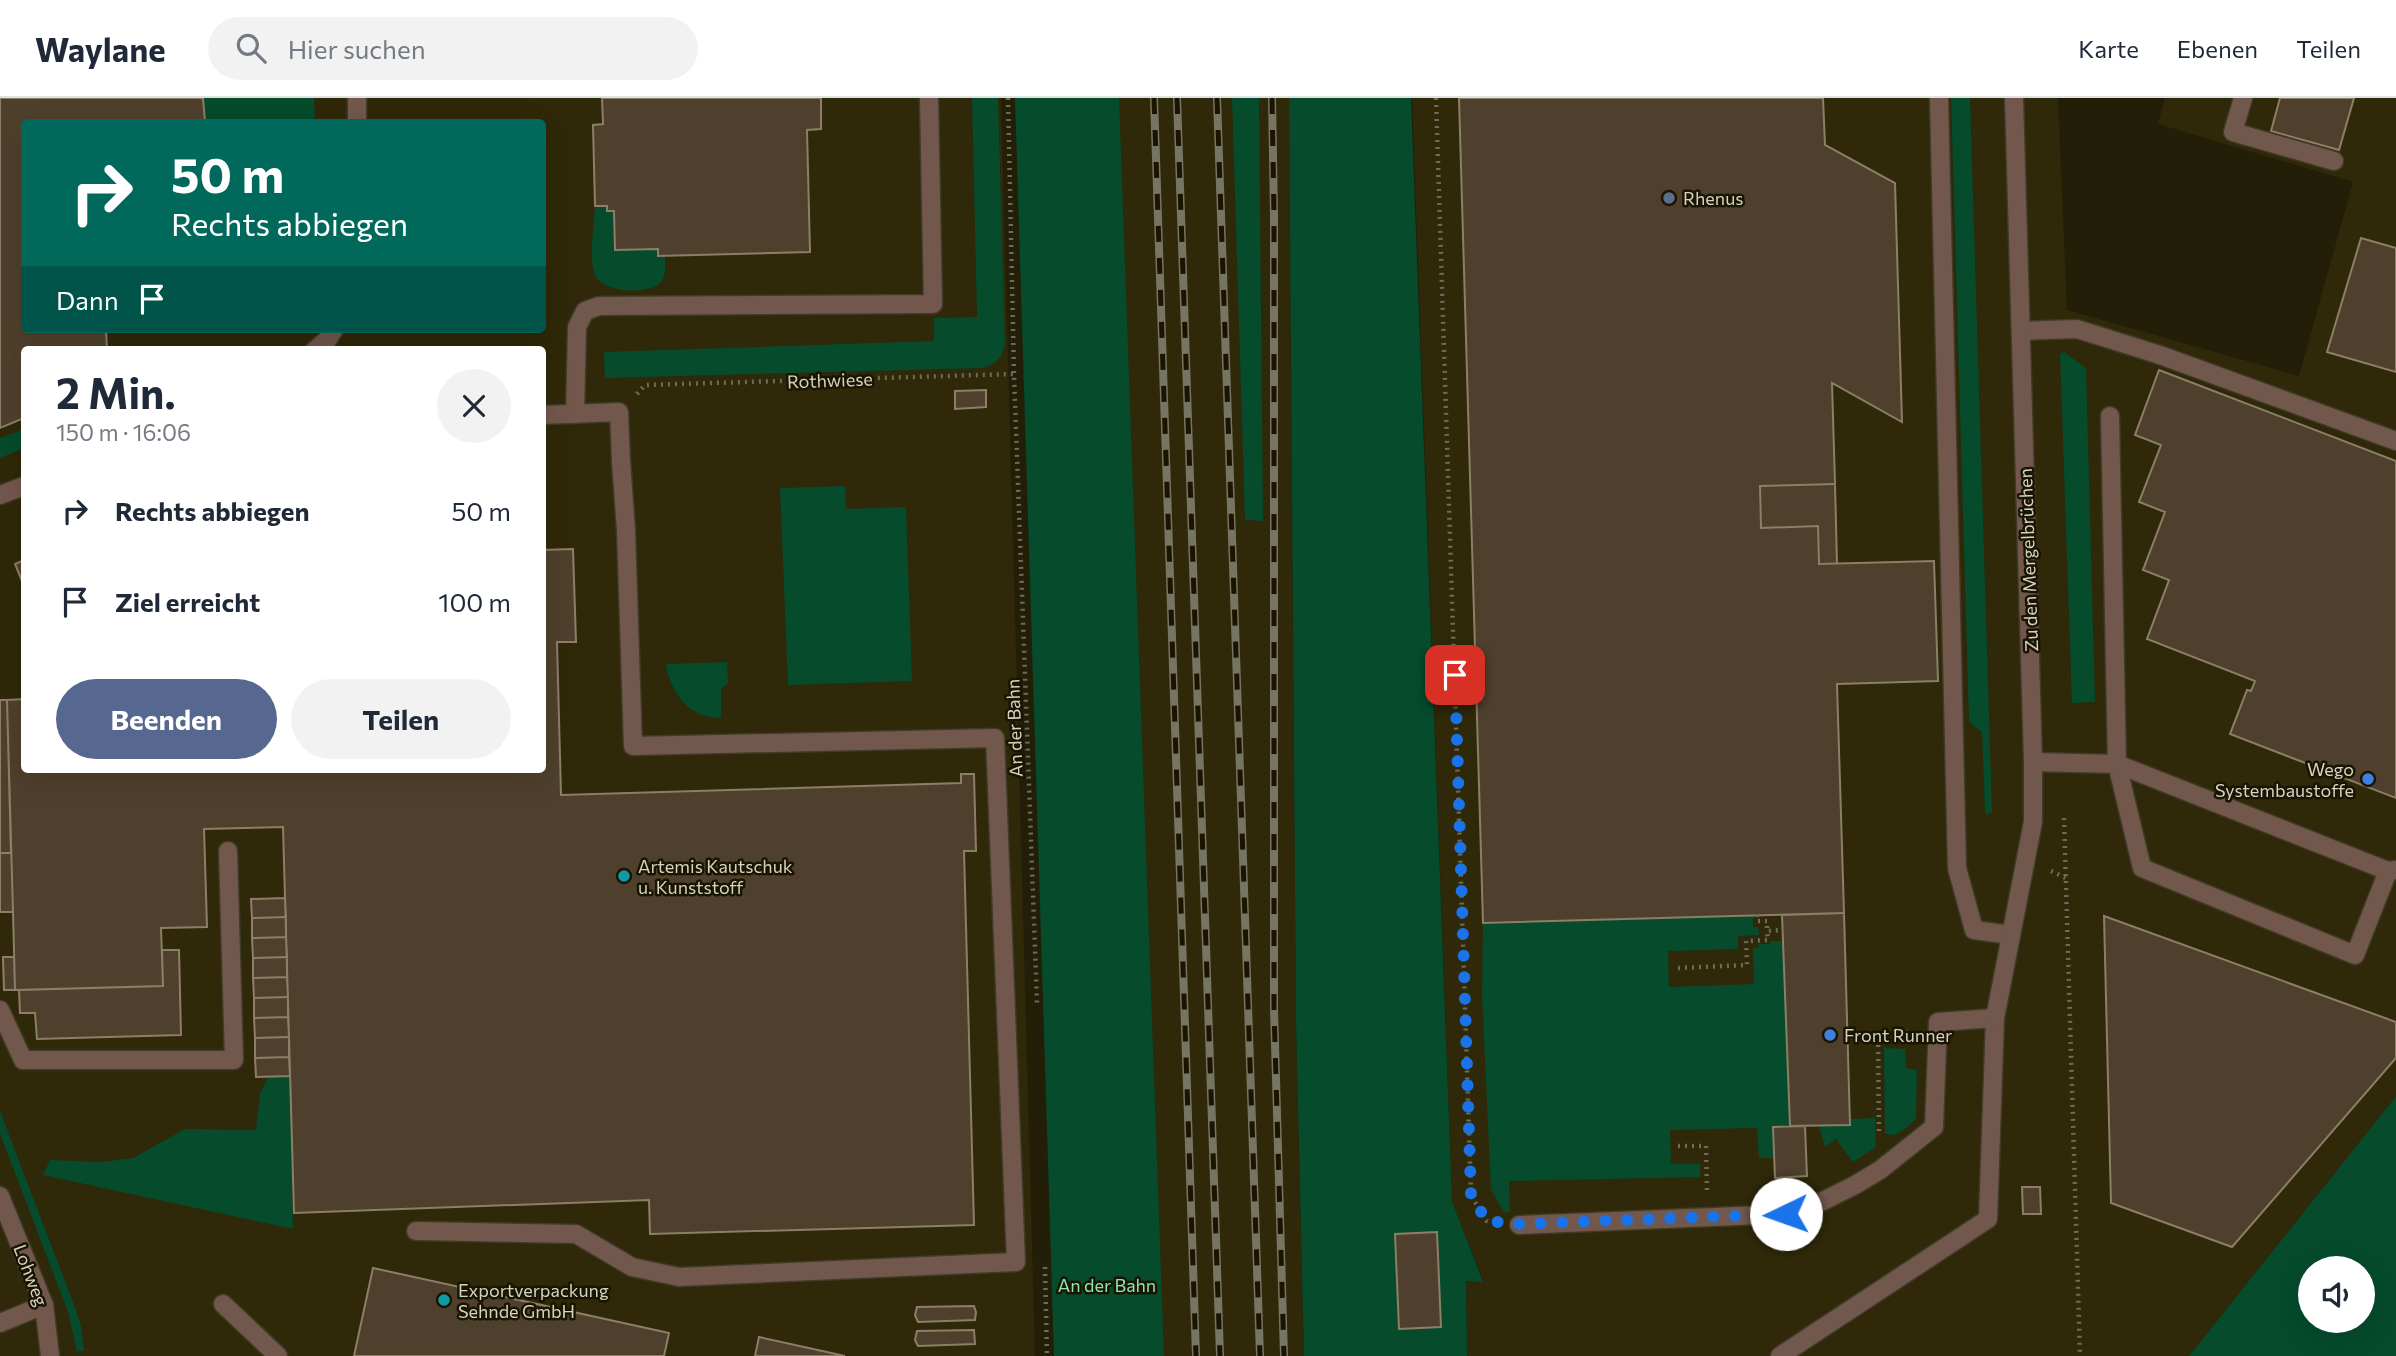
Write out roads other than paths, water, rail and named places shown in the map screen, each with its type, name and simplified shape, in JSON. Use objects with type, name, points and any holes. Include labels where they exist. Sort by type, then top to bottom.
[{"type":"street","points":[[356,98],[357,119]]},
{"type":"street","points":[[575,414],[577,327],[585,311],[600,306],[933,304],[929,98]]},
{"type":"street","points":[[1939,98],[1957,867],[1974,930],[2011,935]]},
{"type":"street","name":"Zu den Mergelbrüchen","points":[[1780,1356],[1989,1219],[1995,1018],[2033,822],[2014,98]]},
{"type":"street","points":[[2243,98],[2233,132],[2334,161]]},
{"type":"street","points":[[2021,331],[2077,329],[2160,355],[2396,442]]},
{"type":"street","points":[[319,346],[332,333]]},
{"type":"street","points":[[416,1231],[576,1234],[632,1268],[679,1277],[1016,1262],[995,738],[633,746],[619,412],[546,415]]},
{"type":"street","points":[[2033,762],[2117,764],[2392,871],[2355,955],[2142,868],[2117,764],[2110,416]]},
{"type":"street","points":[[0,495],[21,486]]},
{"type":"street","points":[[0,1010],[23,1060],[234,1060],[228,851]]},
{"type":"street","points":[[1519,1224],[1786,1214],[1821,1202],[1880,1170],[1934,1127],[1938,1022],[1995,1018]]},
{"type":"street","name":"Lohweg","points":[[0,1196],[44,1305],[50,1356]]},
{"type":"street","points":[[223,1304],[278,1356]]},
{"type":"street","points":[[0,1323],[44,1305]]},
{"type":"railway","points":[[1154,98],[1196,1356]]},
{"type":"railway","points":[[1177,98],[1220,1356]]},
{"type":"railway","points":[[1217,98],[1260,1356]]},
{"type":"railway","points":[[1272,98],[1274,1009],[1284,1356]]},
{"type":"place","name":"Rhenus","points":[[1669,198]]},
{"type":"place","name":"Wego Systembaustoffe","points":[[2368,779]]},
{"type":"place","name":"Artemis Kautschuk u. Kunststoff","points":[[624,876]]},
{"type":"place","name":"Front Runner","points":[[1830,1035]]},
{"type":"place","name":"Exportverpackung Sehnde GmbH","points":[[444,1300]]},
{"type":"park label","name":"An der Bahn","points":[[1107,1285]]}]
